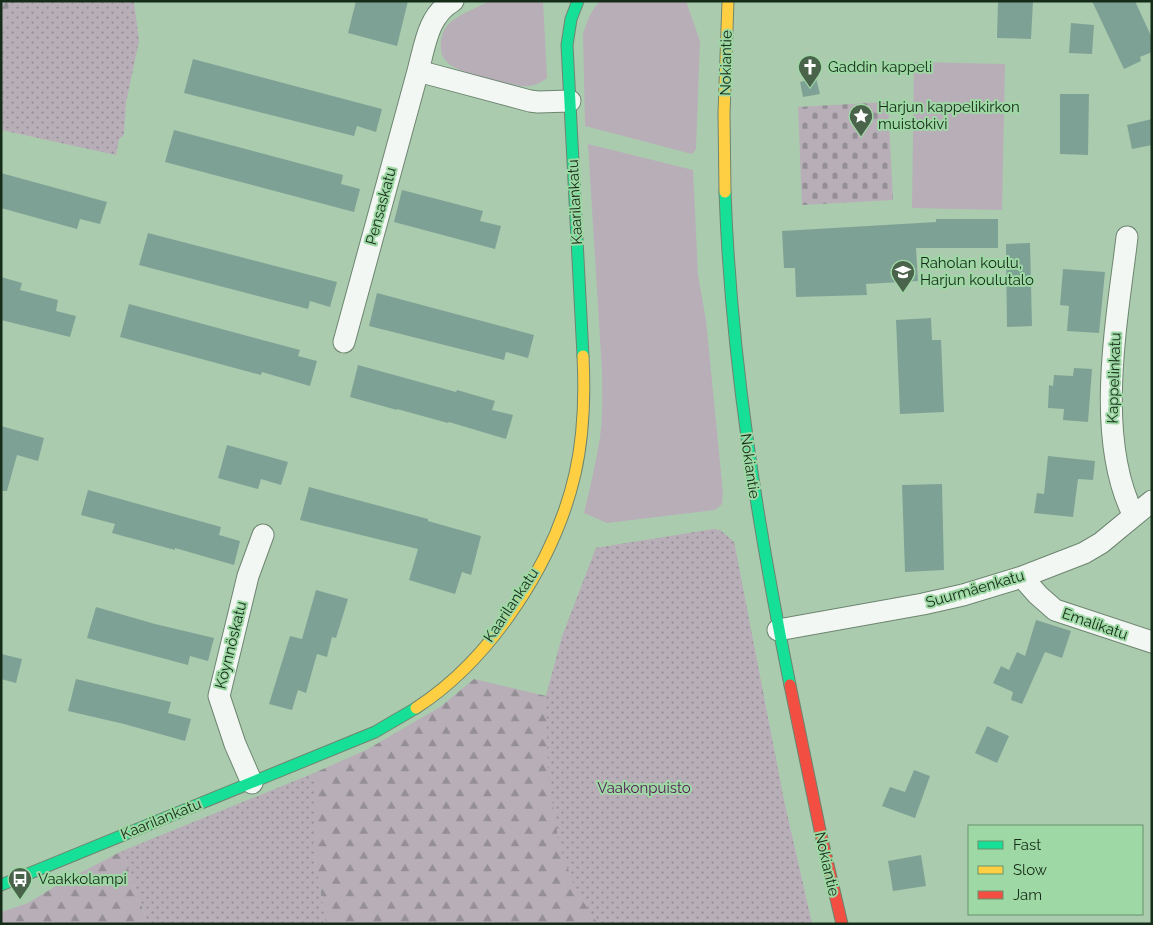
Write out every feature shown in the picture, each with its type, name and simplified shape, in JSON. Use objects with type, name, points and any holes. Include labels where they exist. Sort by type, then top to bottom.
[{"type":"street","name":"Pensaskatu","points":[[344,342],[434,18],[440,10],[453,1]]},
{"type":"street","name":"Kaarilankatu","points":[[1,884],[375,732],[418,707],[460,674],[502,625],[534,578],[556,530],[575,474],[584,393],[568,32],[578,1]]},
{"type":"street","name":"Nokiantie","points":[[728,1],[724,179],[734,332],[745,429],[756,508],[778,630],[822,845],[842,924]]},
{"type":"street","points":[[418,71],[538,102],[570,101]]},
{"type":"street","name":"Kappelinkatu","points":[[1127,237],[1113,354],[1112,426],[1118,475],[1126,501],[1134,516]]},
{"type":"street","name":"Suurmäenkatu","points":[[778,630],[931,603],[1022,576],[1084,553],[1101,543],[1152,501]]},
{"type":"street","name":"Köynnöskatu","points":[[252,783],[219,696],[248,576],[263,535]]},
{"type":"street","name":"Emalikatu","points":[[1022,576],[1038,595],[1055,610],[1152,642]]},
{"type":"green space","points":[[1,1],[10,1],[4,23],[1,27]]},
{"type":"green space","points":[[10,1],[134,1],[139,41],[126,103],[124,135],[119,139],[116,155],[1,130],[1,27],[4,23]]},
{"type":"green space","points":[[489,1],[543,1],[547,78],[534,85],[520,86],[470,74],[445,60],[441,52],[441,38],[447,25],[460,15]]},
{"type":"green space","points":[[600,1],[686,1],[700,41],[696,149],[692,154],[585,126],[583,34],[594,8]]},
{"type":"green space","points":[[914,62],[1005,64],[1002,210],[912,208]]},
{"type":"green space","points":[[888,102],[893,200],[802,205],[798,107]]},
{"type":"green space","points":[[588,144],[693,170],[698,275],[706,320],[723,493],[722,504],[715,510],[607,523],[584,513],[601,429],[602,404],[602,371]]},
{"type":"green space","name":"Vaakonpuisto","points":[[715,529],[721,531],[734,542],[784,801],[812,924],[326,924],[314,854],[314,773],[368,749],[440,707],[474,679],[546,696],[562,637],[596,548]]},
{"type":"green space","name":"Vaakonpuisto","points":[[715,529],[721,531],[734,542],[784,801],[812,924],[598,924],[576,891],[559,844],[548,774],[546,696],[562,637],[596,548]]},
{"type":"green space","points":[[314,773],[314,854],[326,924],[148,924],[122,851]]},
{"type":"green space","points":[[122,851],[148,924],[1,924],[1,912],[28,903],[61,883]]},
{"type":"building","points":[[356,1],[408,1],[397,46],[348,33]]},
{"type":"building","points":[[998,1],[1033,1],[1031,39],[997,38]]},
{"type":"building","points":[[1092,1],[1135,1],[1152,38],[1152,52],[1140,57],[1141,61],[1124,69]]},
{"type":"building","points":[[1071,23],[1094,25],[1092,54],[1069,53]]},
{"type":"building","points":[[193,59],[382,109],[376,132],[357,126],[354,136],[184,93]]},
{"type":"building","name":"Gaddin kappeli","points":[[816,78],[820,94],[803,97],[800,82]]},
{"type":"building","points":[[1060,94],[1089,94],[1088,155],[1060,154]]},
{"type":"building","points":[[1152,119],[1152,145],[1132,149],[1127,125]]},
{"type":"building","points":[[174,130],[343,175],[341,184],[360,189],[354,212],[165,162]]},
{"type":"building","points":[[1,173],[107,202],[100,224],[80,219],[77,229],[1,208]]},
{"type":"building","points":[[402,190],[483,211],[480,221],[501,226],[495,249],[394,222]]},
{"type":"building","points":[[936,219],[998,219],[998,248],[916,248],[918,281],[866,284],[867,295],[796,297],[795,268],[784,268],[782,231],[936,222]]},
{"type":"building","points":[[148,233],[337,282],[330,307],[310,301],[308,309],[139,265]]},
{"type":"building","points":[[1030,243],[1032,326],[1007,327],[1006,244]]},
{"type":"building","points":[[1063,269],[1105,272],[1099,333],[1067,331],[1069,306],[1060,305]]},
{"type":"building","points":[[1,277],[22,283],[20,290],[58,300],[56,311],[76,316],[70,337],[1,320]]},
{"type":"building","points":[[377,293],[534,335],[528,358],[506,352],[504,360],[369,326]]},
{"type":"building","points":[[129,304],[300,350],[298,356],[317,361],[310,386],[262,372],[261,375],[120,337]]},
{"type":"building","points":[[931,318],[932,340],[941,340],[944,412],[900,414],[896,320]]},
{"type":"building","points":[[358,365],[495,401],[492,410],[513,415],[506,439],[449,422],[350,397]]},
{"type":"building","points":[[1074,368],[1092,369],[1088,422],[1063,420],[1064,409],[1048,408],[1049,385],[1053,386],[1054,375],[1073,376]]},
{"type":"building","points":[[1,426],[44,438],[38,461],[17,455],[7,491],[1,491]]},
{"type":"building","points":[[227,445],[288,462],[281,485],[261,479],[258,489],[218,478]]},
{"type":"building","points":[[1048,456],[1095,461],[1093,480],[1078,479],[1073,517],[1034,513],[1037,493],[1044,494]]},
{"type":"building","points":[[942,484],[944,570],[905,572],[902,485]]},
{"type":"building","points":[[309,487],[428,519],[428,521],[481,536],[471,575],[462,572],[455,594],[409,580],[418,549],[300,520]]},
{"type":"building","points":[[88,490],[221,527],[219,535],[240,541],[234,565],[112,533],[115,524],[81,515]]},
{"type":"building","points":[[316,590],[348,599],[336,638],[332,637],[327,657],[317,654],[306,693],[298,690],[292,710],[269,704],[290,636],[302,639]]},
{"type":"building","points":[[96,607],[214,638],[208,661],[190,656],[188,665],[87,638]]},
{"type":"building","points":[[1036,620],[1071,631],[1062,658],[1045,652],[1022,704],[1011,700],[1013,692],[993,683],[1001,666],[1009,670],[1017,652],[1025,656]]},
{"type":"building","points":[[1,654],[22,659],[16,683],[1,679]]},
{"type":"building","points":[[76,679],[171,702],[168,713],[191,719],[185,741],[68,711]]},
{"type":"building","points":[[987,726],[1009,736],[997,763],[975,753]]},
{"type":"building","points":[[914,770],[930,776],[915,818],[882,806],[890,787],[905,792]]},
{"type":"building","points":[[921,855],[926,886],[893,891],[888,861]]},
{"type":"traffic: fast","points":[[578,1],[571,19],[567,45],[583,356]]},
{"type":"traffic: fast","points":[[725,192],[733,317],[747,440],[767,563],[790,685]]},
{"type":"traffic: fast","points":[[1,885],[375,732],[416,708]]},
{"type":"traffic: slow","points":[[725,192],[724,113],[728,1]]},
{"type":"traffic: slow","points":[[416,708],[444,687],[470,663],[494,635],[536,573],[552,540],[566,507],[578,459],[583,415],[583,356]]},
{"type":"traffic: jam","points":[[790,685],[821,835],[842,924]]},
{"type":"place","name":"Gaddin kappeli","points":[[810,88]]},
{"type":"place","name":"Harjun kappelikirkon muistokivi","points":[[861,137]]},
{"type":"place","name":"Raholan koulu, Harjun koulutalo","points":[[903,293]]},
{"type":"place","name":"Vaakkolampi","points":[[20,900]]}]
